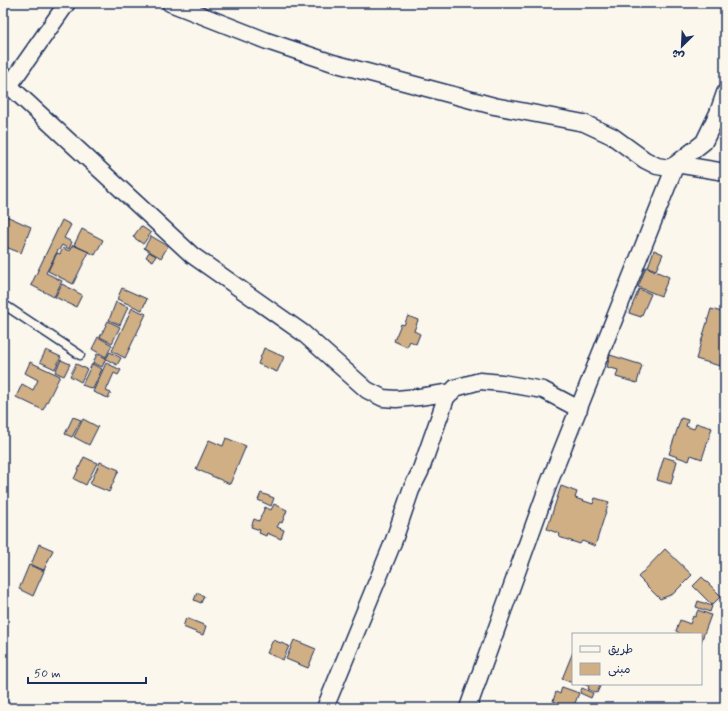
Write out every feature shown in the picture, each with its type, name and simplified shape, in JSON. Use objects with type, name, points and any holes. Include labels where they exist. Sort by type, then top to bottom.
[{"type":"street","points":[[68,3],[6,83],[192,255],[303,333],[367,390],[384,398],[396,399],[419,398],[452,392]]},
{"type":"street","points":[[170,3],[266,41],[333,63],[494,106],[584,123],[612,136],[645,160],[657,166],[669,168],[704,142],[718,113],[725,93]]},
{"type":"street","points":[[676,164],[725,172]]},
{"type":"street","points":[[468,708],[549,482],[676,164]]},
{"type":"street","points":[[325,708],[394,540],[411,490],[420,472],[446,398],[455,388],[480,381],[543,390],[579,409]]},
{"type":"lane","points":[[3,304],[80,355]]},
{"type":"building","points":[[4,215],[31,227],[21,253],[3,246]]},
{"type":"building","points":[[62,220],[71,225],[64,238],[72,242],[69,249],[62,245],[46,273],[62,281],[54,297],[31,285]]},
{"type":"building","points":[[141,226],[151,233],[143,244],[133,237]]},
{"type":"building","points":[[82,229],[103,240],[95,255],[74,245]]},
{"type":"building","points":[[151,236],[168,246],[161,258],[144,248]]},
{"type":"building","points":[[73,245],[89,252],[73,284],[48,271],[57,253],[60,254],[63,248],[69,251]]},
{"type":"building","points":[[654,250],[663,254],[656,270],[648,267]]},
{"type":"building","points":[[149,252],[156,256],[153,261],[146,257]]},
{"type":"building","points":[[646,267],[669,277],[661,296],[638,287]]},
{"type":"building","points":[[62,284],[82,295],[76,307],[55,297]]},
{"type":"building","points":[[122,288],[147,299],[142,310],[117,299]]},
{"type":"building","points":[[639,289],[651,294],[641,317],[629,313]]},
{"type":"building","points":[[116,302],[128,307],[120,325],[109,320]]},
{"type":"building","points":[[132,308],[146,314],[125,358],[112,351]]},
{"type":"building","points":[[711,309],[725,313],[725,357],[722,356],[720,366],[696,359]]},
{"type":"building","points":[[408,316],[418,320],[414,331],[420,334],[416,344],[410,341],[407,347],[394,341],[401,324],[404,325]]},
{"type":"building","points":[[108,321],[120,327],[112,343],[100,337]]},
{"type":"building","points":[[98,337],[112,345],[106,357],[92,349]]},
{"type":"building","points":[[264,348],[284,357],[277,372],[258,364]]},
{"type":"building","points":[[46,350],[61,357],[55,369],[40,362]]},
{"type":"building","points":[[110,352],[121,358],[117,365],[106,359]]},
{"type":"building","points":[[97,354],[106,358],[102,367],[93,363]]},
{"type":"building","points":[[610,355],[642,365],[637,383],[616,377],[618,370],[607,367]]},
{"type":"building","points":[[61,360],[70,364],[64,376],[55,372]]},
{"type":"building","points":[[30,362],[60,376],[43,410],[16,397],[22,384],[33,390],[38,380],[25,373]]},
{"type":"building","points":[[106,363],[121,370],[118,375],[114,373],[106,391],[111,393],[108,398],[93,392]]},
{"type":"building","points":[[76,364],[87,369],[81,382],[70,376]]},
{"type":"building","points":[[92,364],[102,369],[93,389],[82,385]]},
{"type":"building","points":[[73,417],[81,420],[72,437],[65,434]]},
{"type":"building","points":[[681,418],[688,420],[686,426],[694,429],[696,423],[712,428],[702,459],[691,455],[689,461],[669,454]]},
{"type":"building","points":[[83,419],[98,427],[89,445],[74,437]]},
{"type":"building","points":[[226,438],[246,446],[230,484],[196,469],[209,440],[223,446]]},
{"type":"building","points":[[84,457],[97,463],[86,485],[74,479]]},
{"type":"building","points":[[664,457],[677,461],[671,484],[657,480]]},
{"type":"building","points":[[100,462],[119,470],[109,492],[90,484]]},
{"type":"building","points":[[561,486],[577,492],[575,498],[593,504],[595,498],[609,502],[595,546],[582,541],[580,544],[559,537],[560,534],[547,529]]},
{"type":"building","points":[[261,493],[274,498],[271,506],[258,500]]},
{"type":"building","points":[[274,504],[287,510],[282,523],[280,522],[277,527],[284,530],[281,539],[267,533],[266,536],[259,533],[260,530],[251,527],[254,519],[259,521],[265,507],[271,510]]},
{"type":"building","points":[[39,544],[53,550],[44,570],[31,565]]},
{"type":"building","points":[[665,549],[692,575],[673,594],[660,599],[638,577]]},
{"type":"building","points":[[725,555],[725,569],[721,568]]},
{"type":"building","points":[[29,565],[44,571],[33,596],[19,589]]},
{"type":"building","points":[[702,577],[721,596],[712,605],[693,586]]},
{"type":"building","points":[[197,593],[204,596],[201,603],[194,600]]},
{"type":"building","points":[[698,601],[712,606],[710,612],[696,607]]},
{"type":"building","points":[[698,610],[711,615],[702,639],[702,633],[679,633],[676,631],[680,620],[690,624],[693,616],[695,617]]},
{"type":"building","points":[[186,618],[206,626],[203,635],[183,627]]},
{"type":"building","points":[[273,640],[289,646],[283,660],[267,653]]},
{"type":"building","points":[[294,640],[316,649],[308,668],[286,659]]},
{"type":"building","points":[[572,654],[572,683],[562,679]]},
{"type":"building","points":[[586,685],[601,685],[597,693],[588,689],[589,686]]},
{"type":"building","points":[[562,687],[579,693],[573,708],[554,708],[556,702],[553,701],[556,692],[560,694]]},
{"type":"building","points":[[582,688],[593,693],[591,698],[580,693]]},
{"type":"building","points":[[3,698],[7,700],[4,708],[3,708]]}]
